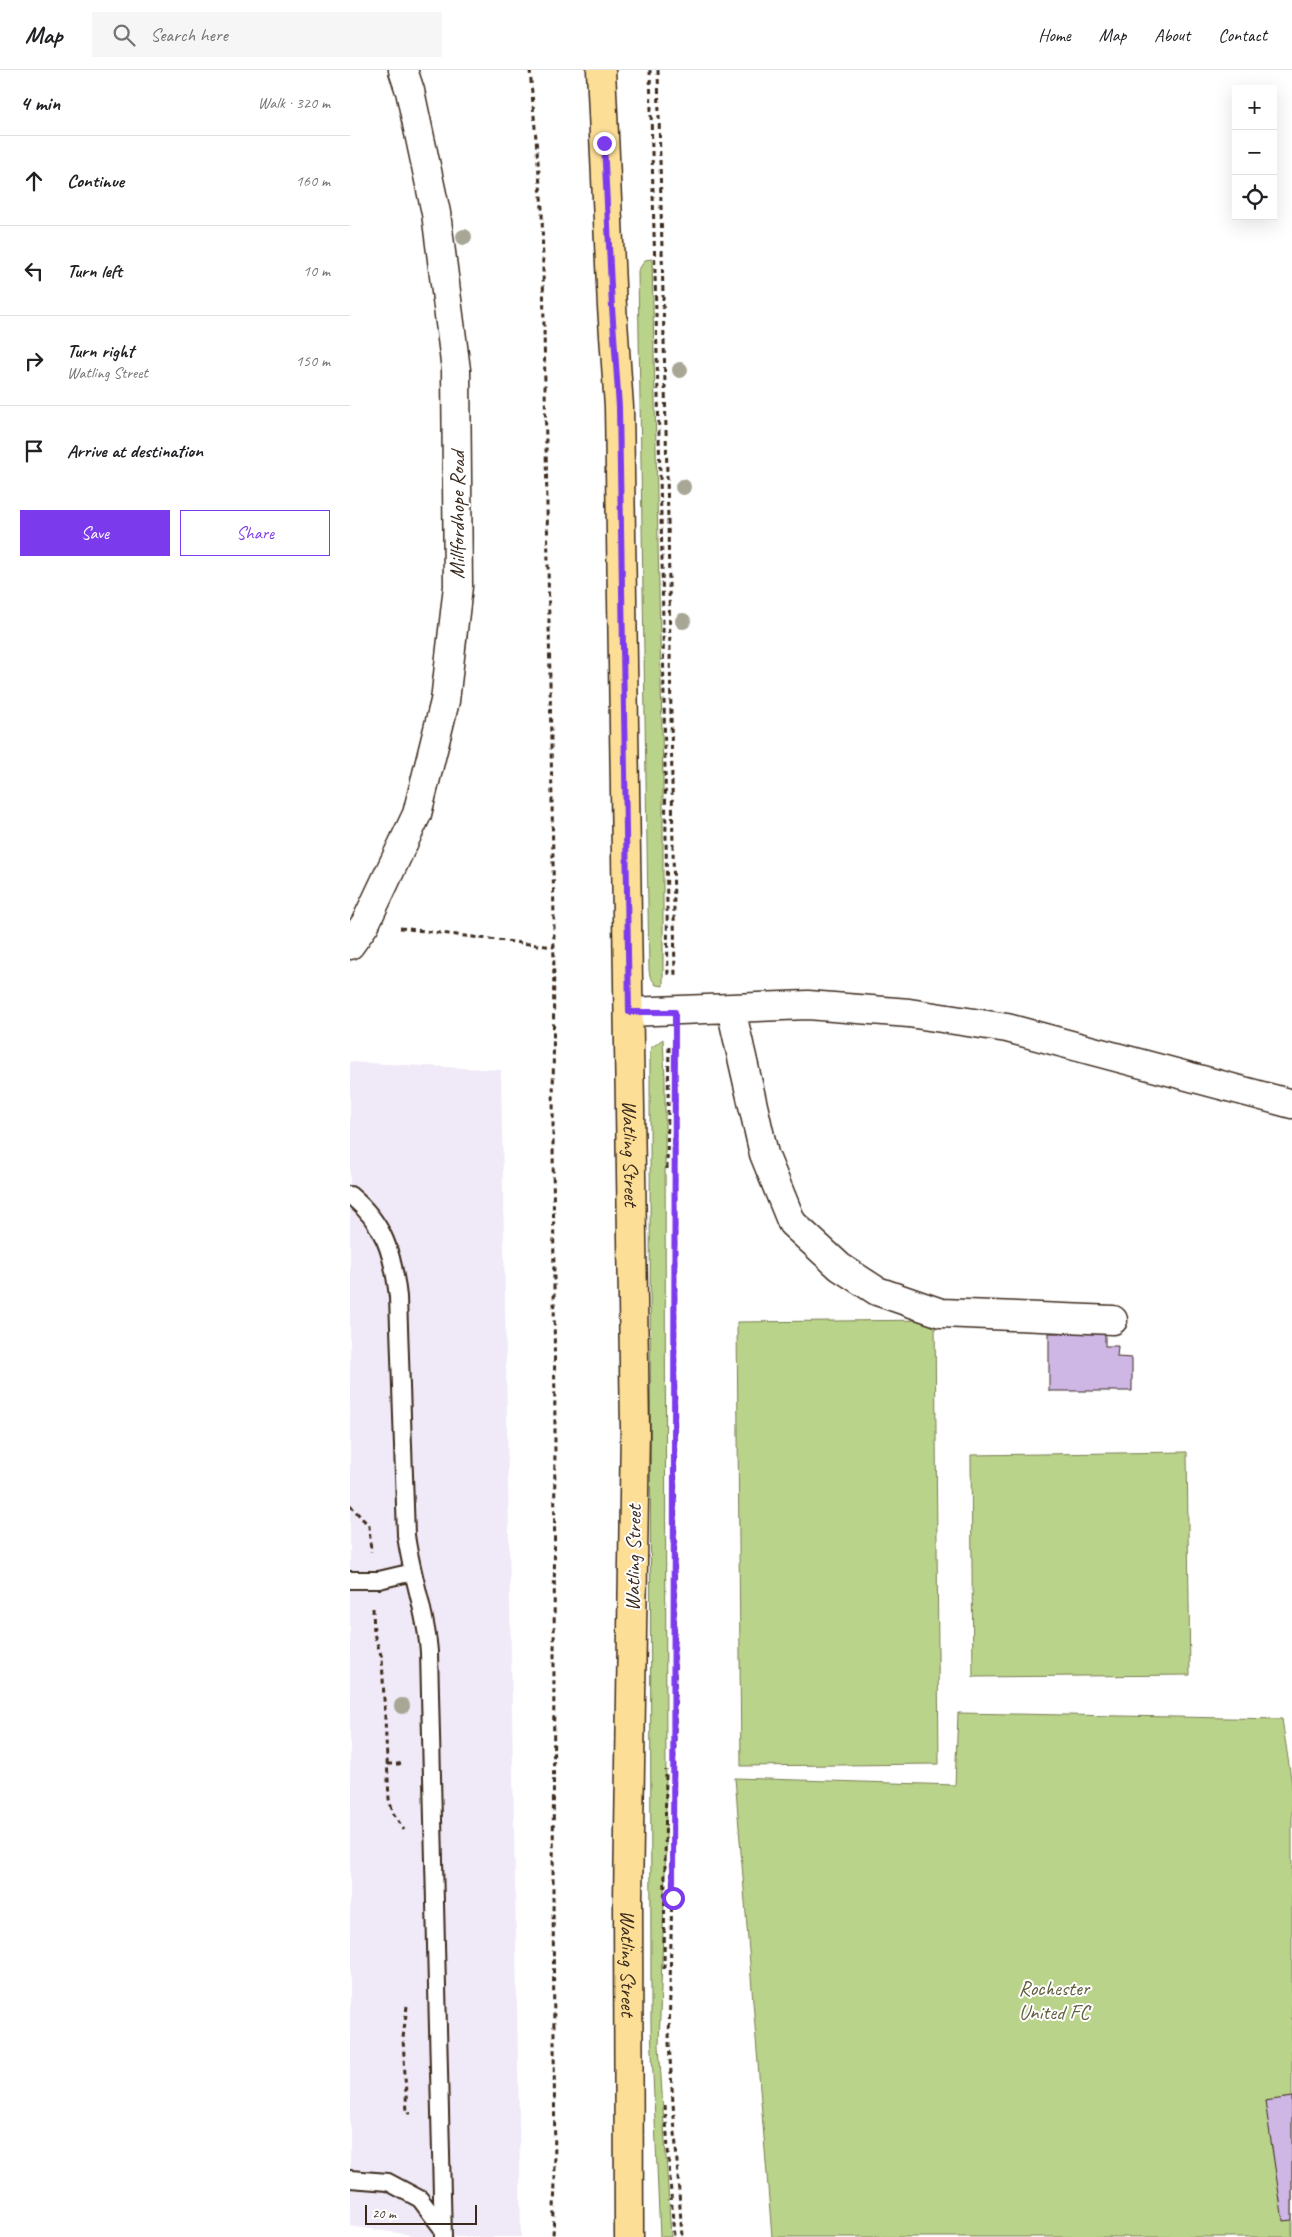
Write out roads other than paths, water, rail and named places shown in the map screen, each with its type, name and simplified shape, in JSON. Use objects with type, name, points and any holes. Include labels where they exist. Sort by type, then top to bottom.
[{"type":"main road","name":"Watling Street","points":[[601,70],[612,307],[619,407],[635,1428],[628,1899],[629,2237]]},
{"type":"street","name":"Millfordhope Road","points":[[358,934],[418,814],[446,700],[458,586],[456,370],[436,213],[404,70]]},
{"type":"street","points":[[629,1012],[675,1012],[762,1006],[824,1006],[909,1013],[980,1023],[1042,1036],[1292,1104]]},
{"type":"street","points":[[731,1009],[764,1154],[792,1223],[840,1267],[877,1291],[941,1313],[1113,1320]]},
{"type":"lane","points":[[350,1195],[377,1224],[388,1244],[395,1269],[398,1297],[406,1535],[413,1572],[426,1621],[429,1652],[442,2232]]},
{"type":"lane","points":[[350,1580],[379,1580],[413,1572]]},
{"type":"lane","points":[[350,2179],[388,2182],[420,2199],[442,2232]]},
{"type":"park label","name":"Rochester United FC","points":[[1054,2000]]}]
